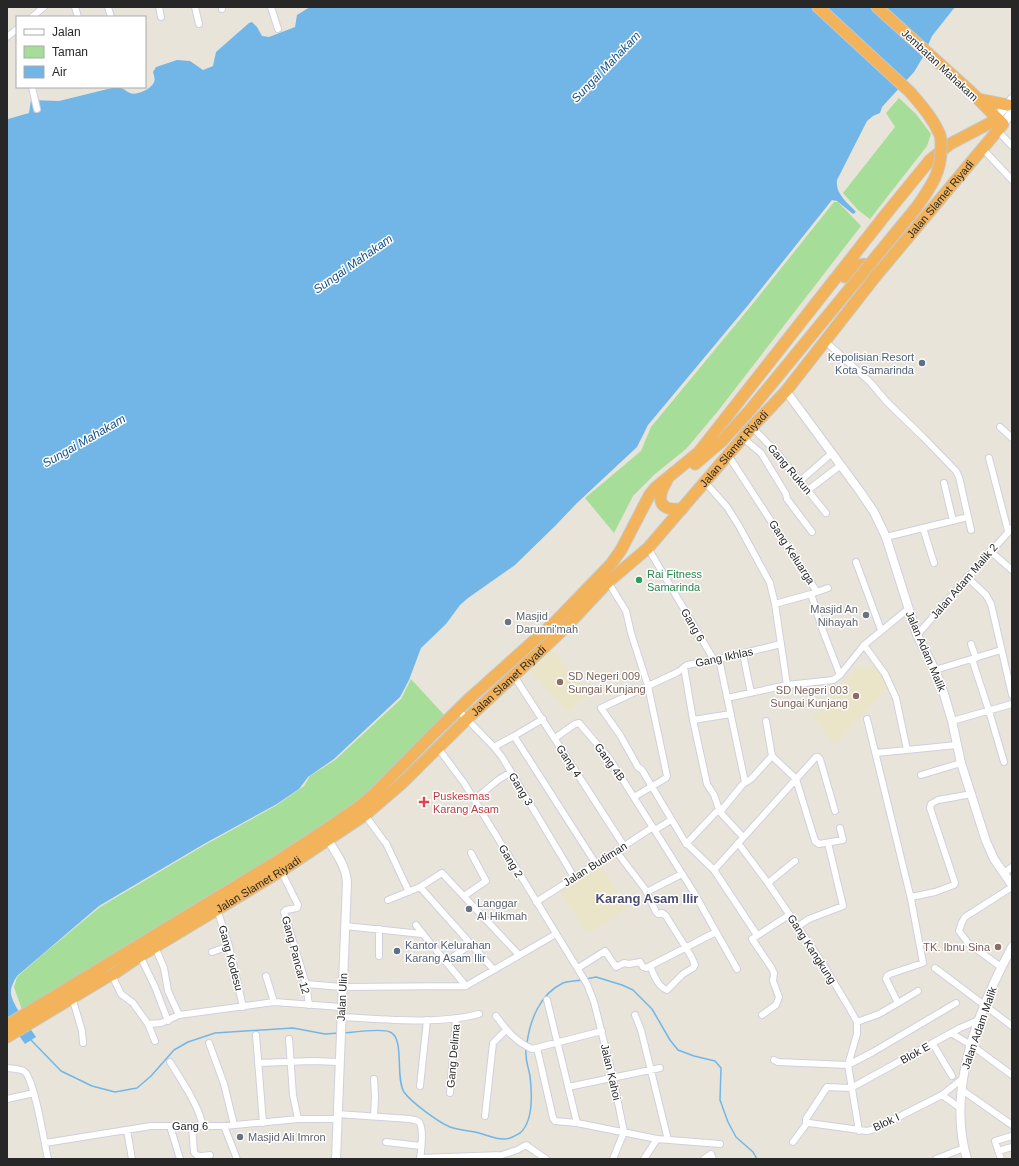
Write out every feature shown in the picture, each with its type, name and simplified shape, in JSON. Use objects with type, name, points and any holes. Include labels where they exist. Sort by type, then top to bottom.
[{"type":"highway","name":"Jalan Slamet Riyadi","points":[[668,477],[688,469],[722,441],[911,214],[932,184],[938,169],[941,154],[940,136],[931,118],[910,92],[818,7]]},
{"type":"highway","name":"Jembatan Mahakam","points":[[877,7],[978,99],[999,124]]},
{"type":"highway","points":[[978,99],[1011,105]]},
{"type":"highway","name":"Jalan Slamet Riyadi","points":[[9,1033],[34,1015],[258,878],[281,871],[365,815],[401,784],[466,720],[563,630],[608,582],[648,548],[742,438],[786,391],[875,277],[982,148],[999,124],[990,123],[950,144],[930,160],[792,333],[700,452],[655,488],[649,496],[621,550],[611,564],[556,622],[470,698],[374,794],[360,806],[258,878],[217,909],[112,975],[72,997],[34,1015]]},
{"type":"highway","points":[[792,333],[800,330],[806,324],[854,267],[863,264],[868,265],[875,274],[875,277]]},
{"type":"highway","points":[[668,477],[660,497],[662,505],[672,510],[682,509]]},
{"type":"highway","points":[[470,698],[478,709]]},
{"type":"street","points":[[159,7],[161,17]]},
{"type":"street","points":[[195,7],[199,24]]},
{"type":"street","points":[[271,7],[278,29]]},
{"type":"street","points":[[33,16],[42,8]]},
{"type":"street","points":[[7,37],[16,31]]},
{"type":"street","points":[[32,88],[37,109]]},
{"type":"street","name":"Jalan Slamet Riyadi","points":[[999,124],[1011,105]]},
{"type":"street","points":[[999,124],[1012,146]]},
{"type":"street","points":[[982,148],[1012,180]]},
{"type":"street","points":[[825,341],[870,382],[887,402],[956,471],[959,477],[971,530]]},
{"type":"street","name":"Jalan Adam Malik","points":[[786,391],[874,512],[886,537],[917,635],[935,670],[944,694],[952,721],[961,763],[990,851],[1012,886]]},
{"type":"street","points":[[1000,426],[1012,438]]},
{"type":"street","name":"Gang Rukun","points":[[752,427],[778,454],[826,513]]},
{"type":"street","points":[[742,438],[761,453],[786,494],[787,499],[812,532]]},
{"type":"street","points":[[800,481],[832,453]]},
{"type":"street","name":"Gang Keluarga","points":[[728,455],[817,592],[811,594],[840,675]]},
{"type":"street","points":[[989,458],[1010,529]]},
{"type":"street","points":[[808,490],[840,465]]},
{"type":"street","points":[[705,482],[727,507],[770,583],[782,644],[787,685]]},
{"type":"street","points":[[944,483],[953,520]]},
{"type":"street","points":[[886,537],[968,517]]},
{"type":"street","points":[[924,528],[934,563]]},
{"type":"street","name":"Jalan Adam Malik 2","points":[[917,635],[1010,529]]},
{"type":"street","name":"Gang 6","points":[[648,548],[717,660],[731,714],[745,782]]},
{"type":"street","points":[[990,551],[1012,570]]},
{"type":"street","points":[[856,562],[881,630]]},
{"type":"street","points":[[967,577],[986,596],[991,604],[1012,695]]},
{"type":"street","points":[[608,582],[626,611],[648,686],[667,776],[634,796]]},
{"type":"street","points":[[817,592],[828,588]]},
{"type":"street","points":[[775,604],[811,594]]},
{"type":"street","points":[[727,698],[787,685],[833,680],[840,675],[864,645],[908,609]]},
{"type":"street","name":"Gang Ikhlas","points":[[651,786],[601,708],[678,672],[687,665],[717,660],[782,644]]},
{"type":"street","points":[[971,644],[1004,762]]},
{"type":"street","points":[[864,645],[885,674],[896,698],[907,750]]},
{"type":"street","points":[[935,670],[1001,650]]},
{"type":"street","points":[[743,654],[751,693]]},
{"type":"street","points":[[684,667],[693,720],[707,784],[714,794],[720,810],[743,837]]},
{"type":"street","name":"Gang 4","points":[[514,676],[624,846]]},
{"type":"street","points":[[952,721],[1012,704]]},
{"type":"street","name":"Gang 3","points":[[458,710],[466,720],[494,747],[511,772],[574,876]]},
{"type":"street","points":[[693,720],[731,714]]},
{"type":"street","points":[[494,747],[542,719]]},
{"type":"street","points":[[867,719],[911,897],[923,963],[887,976],[886,979],[898,1003]]},
{"type":"street","points":[[766,721],[772,756],[796,779],[815,841],[819,844],[843,840],[840,828]]},
{"type":"street","name":"Gang 4B","points":[[554,738],[575,724],[579,723],[609,758],[707,914],[737,969]]},
{"type":"street","points":[[514,736],[596,864]]},
{"type":"street","points":[[876,753],[957,745]]},
{"type":"street","name":"Gang 2","points":[[438,748],[464,783],[587,984]]},
{"type":"street","points":[[686,844],[745,782],[751,780],[772,756]]},
{"type":"street","points":[[714,870],[816,757],[818,757],[835,811]]},
{"type":"street","points":[[920,775],[961,763]]},
{"type":"street","points":[[474,800],[498,780],[511,772]]},
{"type":"street","points":[[651,786],[686,844],[714,870],[757,934]]},
{"type":"street","points":[[911,897],[935,892],[954,885],[955,883],[930,808],[931,804],[938,800],[972,794]]},
{"type":"street","points":[[365,815],[386,843],[409,892]]},
{"type":"street","name":"Jalan Budiman","points":[[536,902],[574,876],[671,820]]},
{"type":"street","name":"Jalan Ulin","points":[[328,840],[346,873],[336,1159]]},
{"type":"street","name":"Gang Kangkung","points":[[738,843],[798,927],[827,971],[857,1022]]},
{"type":"street","points":[[798,927],[809,919],[843,906],[828,843]]},
{"type":"street","points":[[616,851],[647,892],[656,912],[658,914],[662,913],[666,916],[695,962],[695,967],[683,974],[667,990],[664,989],[655,978],[650,966]]},
{"type":"street","points":[[464,896],[486,880],[471,853]]},
{"type":"street","points":[[768,883],[795,861]]},
{"type":"street","points":[[1004,873],[1012,867]]},
{"type":"street","name":"Gang Pancar 12","points":[[281,871],[298,905],[297,908],[286,910],[284,912],[306,984],[309,1005]]},
{"type":"street","points":[[388,900],[420,887],[442,873],[519,955]]},
{"type":"street","points":[[647,892],[682,874]]},
{"type":"street","points":[[1001,967],[968,943],[959,931],[965,917],[1012,886]]},
{"type":"street","points":[[420,887],[494,970]]},
{"type":"street","name":"Gang Kodesu","points":[[217,909],[229,946],[243,1007]]},
{"type":"street","points":[[762,1015],[776,1004],[779,997],[773,981],[774,973],[772,967],[752,939],[757,934],[790,915]]},
{"type":"street","points":[[416,925],[466,986]]},
{"type":"street","points":[[345,926],[422,934]]},
{"type":"street","points":[[379,929],[379,956]]},
{"type":"street","points":[[578,968],[605,951],[616,967],[624,963],[629,964],[640,962],[644,968],[716,932]]},
{"type":"street","points":[[306,984],[342,988],[466,986],[556,934]]},
{"type":"street","points":[[446,962],[471,944]]},
{"type":"street","points":[[212,952],[229,946]]},
{"type":"street","points":[[155,947],[164,968],[168,991],[178,1016]]},
{"type":"street","name":"Jalan Adam Malik","points":[[967,1159],[960,1128],[962,1079],[984,1005],[1001,967],[1012,947]]},
{"type":"street","points":[[140,956],[155,987],[168,1021]]},
{"type":"street","points":[[936,968],[1012,1026]]},
{"type":"street","points":[[112,975],[122,994],[133,1003],[148,1024],[155,1041]]},
{"type":"street","points":[[266,976],[274,1002]]},
{"type":"street","name":"Jalan Kahoi","points":[[587,984],[602,1031],[624,1132]]},
{"type":"street","points":[[859,1131],[848,1065],[857,1034],[857,1022],[879,1014],[918,991]]},
{"type":"street","points":[[72,997],[82,1031],[83,1043]]},
{"type":"street","points":[[547,1000],[577,1124]]},
{"type":"street","points":[[148,1024],[161,1023],[178,1016],[274,1002],[341,1007]]},
{"type":"street","points":[[774,1060],[778,1062],[848,1065],[956,1003]]},
{"type":"street","points":[[341,1017],[427,1020],[456,1018],[479,1014]]},
{"type":"street","points":[[635,1015],[641,1030],[652,1069],[668,1140]]},
{"type":"street","points":[[496,1016],[506,1030],[519,1043],[534,1049],[602,1031]]},
{"type":"street","name":"Gang Delima","points":[[450,1093],[456,1018]]},
{"type":"street","points":[[420,1086],[427,1020]]},
{"type":"street","name":"Blok E","points":[[851,1088],[951,1033],[980,1020]]},
{"type":"street","points":[[486,1116],[492,1043],[506,1030]]},
{"type":"street","points":[[951,1033],[971,1045],[1012,1075]]},
{"type":"street","points":[[256,1035],[263,1123]]},
{"type":"street","points":[[289,1039],[293,1095],[298,1119]]},
{"type":"street","points":[[208,1043],[224,1084],[234,1125]]},
{"type":"street","points":[[933,1044],[952,1076]]},
{"type":"street","points":[[534,1049],[554,1120],[657,1139],[720,1144]]},
{"type":"street","points":[[170,1062],[198,1111],[202,1126]]},
{"type":"street","points":[[258,1062],[339,1062]]},
{"type":"street","points":[[7,1068],[21,1070],[25,1073],[34,1093],[48,1159]]},
{"type":"street","points":[[568,1087],[660,1068]]},
{"type":"street","points":[[374,1079],[374,1116]]},
{"type":"street","name":"Blok I","points":[[807,1121],[859,1131],[867,1131],[942,1095],[962,1079]]},
{"type":"street","points":[[793,1142],[827,1087],[851,1088]]},
{"type":"street","points":[[962,1090],[1012,1125]]},
{"type":"street","points":[[7,1099],[34,1093]]},
{"type":"street","points":[[942,1095],[960,1108]]},
{"type":"street","name":"Gang 6","points":[[45,1143],[151,1126],[224,1126],[337,1116],[374,1116],[410,1119],[419,1122],[422,1130],[421,1146]]},
{"type":"street","points":[[170,1126],[180,1159]]},
{"type":"street","points":[[192,1126],[194,1152],[198,1156],[210,1155]]},
{"type":"street","points":[[224,1126],[237,1159]]},
{"type":"street","points":[[127,1130],[132,1159]]},
{"type":"street","points":[[613,1159],[624,1132]]},
{"type":"street","points":[[1000,1159],[995,1141],[1012,1136]]},
{"type":"street","points":[[644,1159],[657,1139]]},
{"type":"street","points":[[386,1142],[421,1146],[420,1159],[502,1155],[517,1150],[526,1144],[546,1159]]},
{"type":"street","points":[[998,1151],[1012,1147]]},
{"type":"street","points":[[936,1159],[964,1148]]},
{"type":"street","points":[[704,1159],[712,1154],[713,1159]]},
{"type":"shaded area","name":"SD Negeri 009 Sungai Kunjang","points":[[551,650],[590,693],[568,713],[530,670]]},
{"type":"shaded area","name":"SD Negeri 003 Sungai Kunjang","points":[[860,664],[868,670],[873,665],[887,678],[889,686],[835,745],[813,718]]},
{"type":"shaded area","points":[[600,866],[628,908],[588,934],[560,893]]},
{"type":"green space","points":[[899,98],[916,114],[931,134],[927,146],[870,219],[858,210],[843,193],[895,127],[886,113]]},
{"type":"green space","points":[[834,202],[838,202],[861,226],[718,411],[686,449],[655,474],[633,496],[614,533],[585,498],[641,451],[651,427],[751,306]]},
{"type":"green space","points":[[411,679],[446,717],[368,794],[304,838],[22,1010],[14,987],[17,977],[41,956],[100,907],[203,846],[277,805],[304,786],[310,776],[335,760],[401,699]]},
{"type":"water","name":"Sungai Mahakam","points":[[310,7],[955,7],[932,36],[923,57],[914,72],[882,107],[880,113],[867,121],[837,180],[840,194],[856,212],[853,214],[837,201],[832,200],[749,304],[648,425],[637,447],[577,503],[515,565],[460,605],[446,624],[421,648],[409,680],[400,697],[334,759],[308,777],[299,789],[277,804],[204,844],[99,906],[17,976],[11,989],[12,999],[36,1037],[25,1044],[7,1019],[7,117],[8,119],[29,113],[31,100],[59,101],[112,88],[119,88],[133,94],[143,92],[153,84],[155,80],[153,72],[156,67],[177,60],[190,61],[203,70],[213,66],[216,52],[249,23],[252,22],[257,27],[262,36],[269,37],[295,27],[297,15]]},
{"type":"waterway","points":[[586,979],[596,977],[633,990],[652,1009],[670,1040],[678,1050],[715,1061],[721,1068],[720,1100],[728,1122],[736,1137],[753,1152],[757,1159]]},
{"type":"waterway","points":[[527,1043],[528,1034],[534,1017],[542,1001],[548,994],[563,983],[582,980]]},
{"type":"waterway","points":[[31,1040],[61,1071],[92,1086],[115,1092],[137,1088],[151,1076],[174,1050],[188,1042],[215,1033],[293,1028],[325,1034],[339,1033]]},
{"type":"waterway","points":[[344,1033],[375,1030],[390,1032],[395,1036],[399,1050],[401,1086],[412,1101],[439,1121],[450,1127],[500,1139],[510,1138],[520,1133],[525,1128],[528,1121],[531,1106],[531,1090],[530,1076],[526,1060],[526,1049]]},
{"type":"place","name":"Kepolisian Resort Kota Samarinda","points":[[922,363]]},
{"type":"place","name":"Rai Fitness Samarinda","points":[[639,580]]},
{"type":"place","name":"Masjid An Nihayah","points":[[866,615]]},
{"type":"place","name":"Masjid Darunni'mah","points":[[508,622]]},
{"type":"place","name":"SD Negeri 009 Sungai Kunjang","points":[[560,682]]},
{"type":"place","name":"SD Negeri 003 Sungai Kunjang","points":[[856,696]]},
{"type":"place","name":"Puskesmas Karang Asam","points":[[424,802]]},
{"type":"place","name":"Langgar Al Hikmah","points":[[469,909]]},
{"type":"place","name":"TK. Ibnu Sina","points":[[998,947]]},
{"type":"place","name":"Kantor Kelurahan Karang Asam Ilir","points":[[397,951]]},
{"type":"place","name":"Masjid Ali Imron","points":[[240,1137]]},
{"type":"district","name":"Karang Asam Ilir","points":[[647,898]]}]
